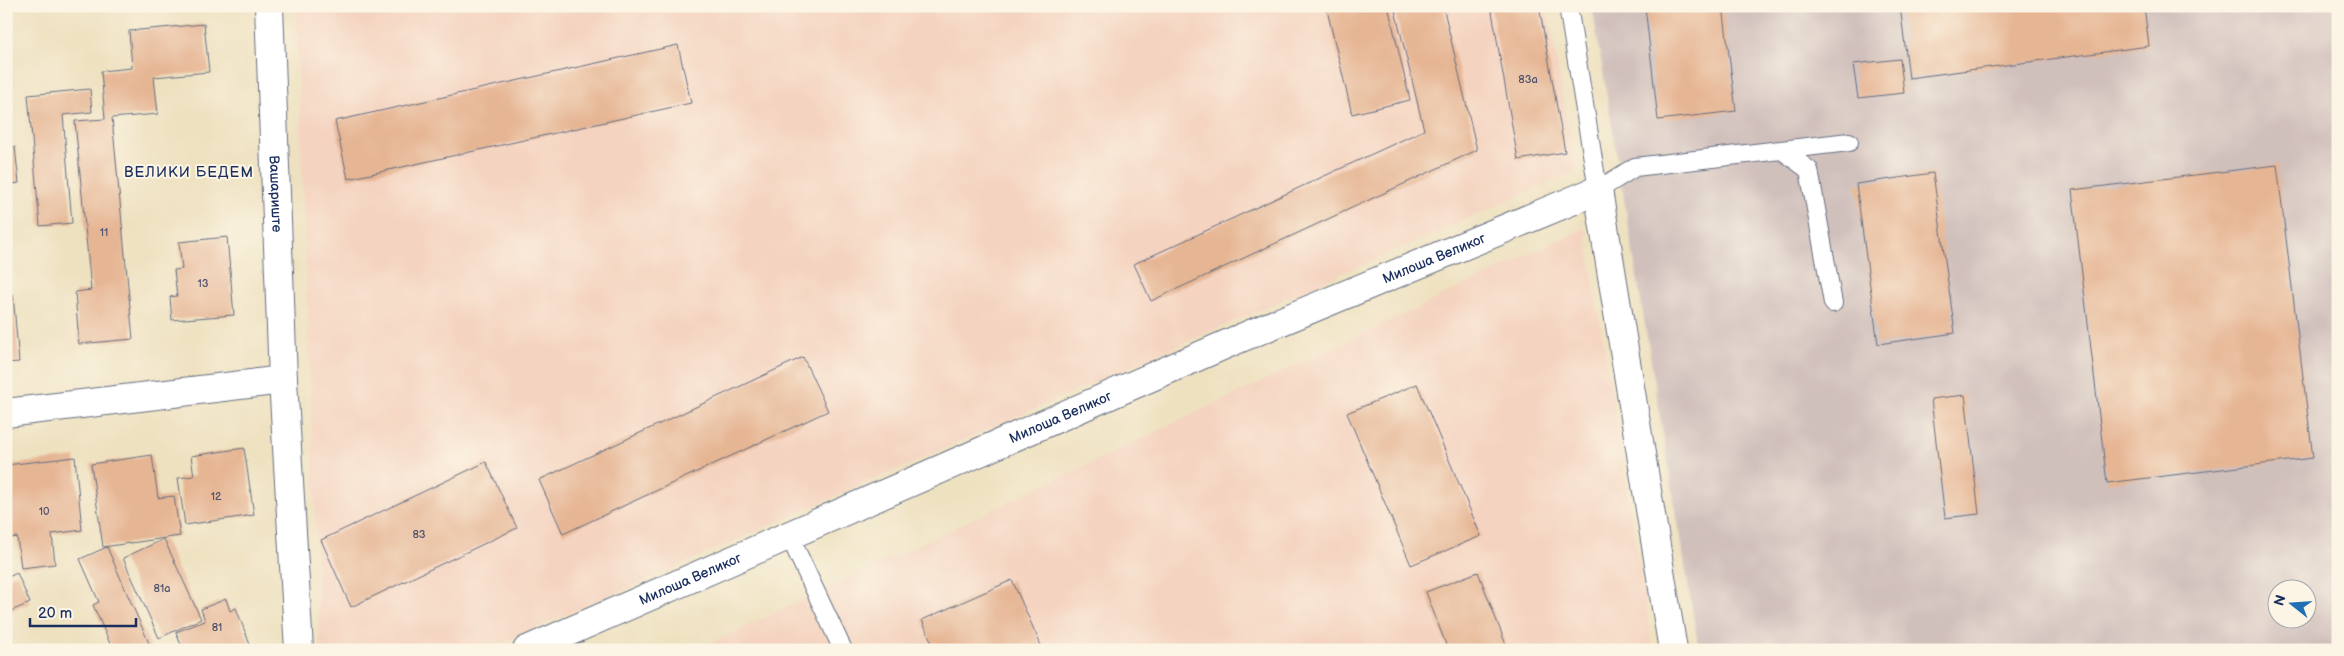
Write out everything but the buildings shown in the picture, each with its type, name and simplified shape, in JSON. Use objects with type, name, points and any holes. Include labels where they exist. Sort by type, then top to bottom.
[{"type":"street","name":"Вашариште","points":[[269,6],[283,380],[299,650]]},
{"type":"street","points":[[1598,190],[1673,650]]},
{"type":"street","name":"Милоша Великог","points":[[527,650],[1236,340],[1598,190]]},
{"type":"street","points":[[6,413],[283,380]]},
{"type":"lane","points":[[1568,6],[1598,190],[1635,167],[1849,142]]},
{"type":"lane","points":[[1782,150],[1809,170],[1833,303]]},
{"type":"lane","points":[[789,535],[842,650]]},
{"type":"shaded area","points":[[296,6],[1547,6],[1576,171],[486,650],[320,650]]},
{"type":"shaded area","points":[[1592,6],[2338,6],[2338,650],[1699,650]]},
{"type":"shaded area","points":[[1585,228],[1653,650],[697,650]]},
{"type":"district","name":"ВЕЛИКИ БЕДЕМ","points":[[189,172]]}]
